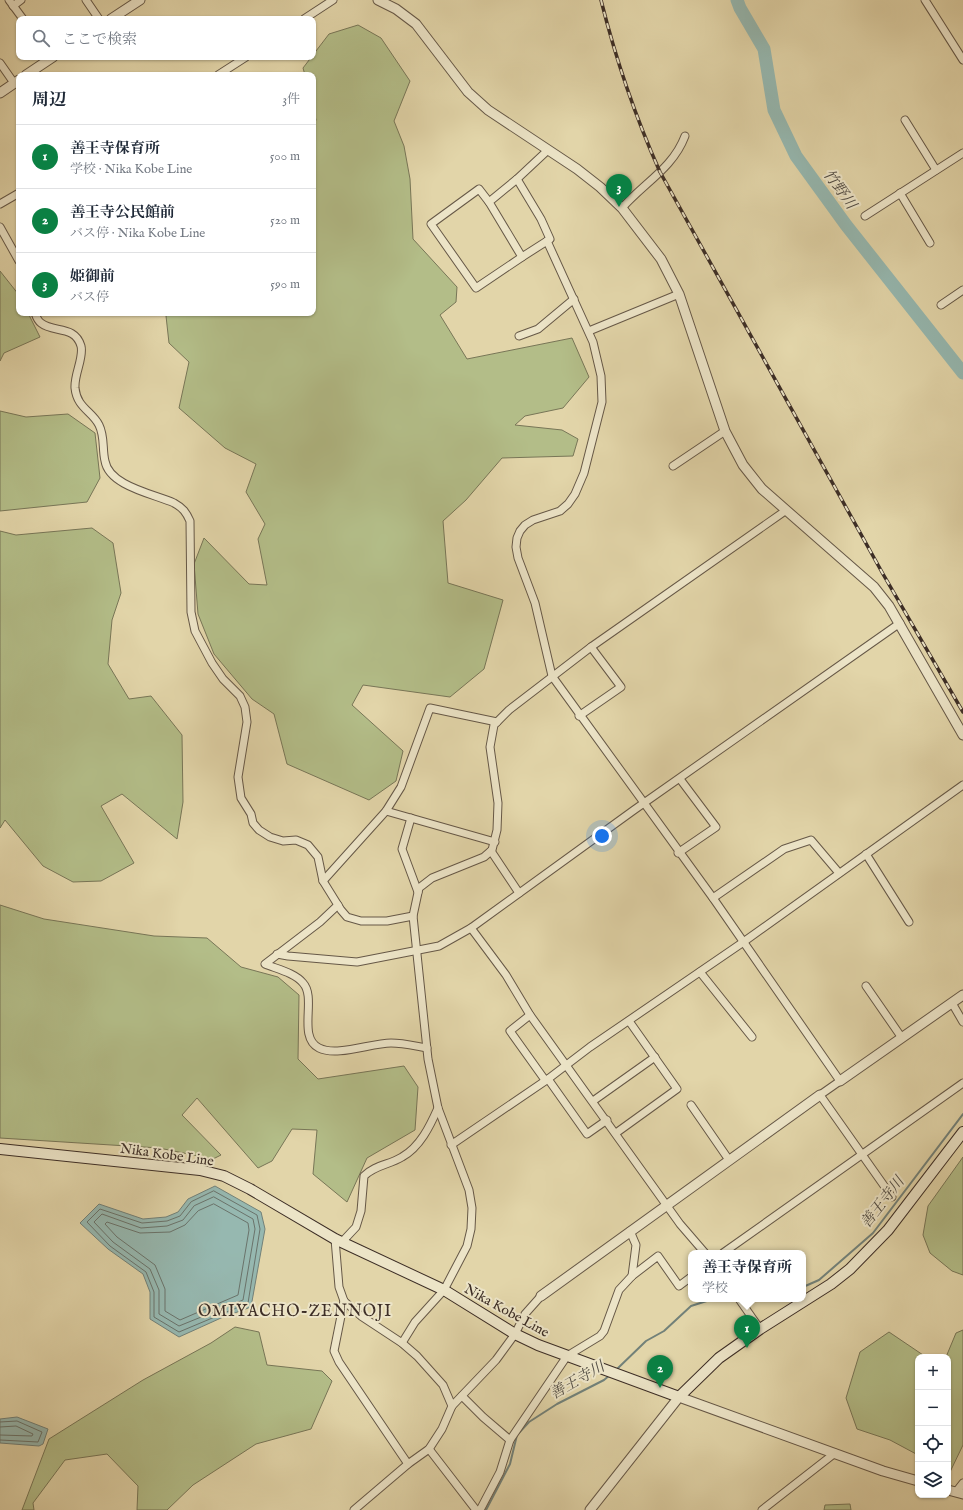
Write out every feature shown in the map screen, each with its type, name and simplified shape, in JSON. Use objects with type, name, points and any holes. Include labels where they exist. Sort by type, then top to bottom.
[{"type":"main road","points":[[806,1300],[831,1284],[869,1251],[888,1230],[963,1132]]},
{"type":"main road","name":"Nika Kobe Line","points":[[0,1149],[200,1170],[224,1176],[250,1189],[338,1240],[444,1290],[515,1334],[567,1356],[678,1397]]},
{"type":"main road","points":[[678,1397],[719,1358],[760,1329],[803,1302]]},
{"type":"street","points":[[20,16],[11,3],[22,0]]},
{"type":"street","points":[[86,0],[97,16]]},
{"type":"street","points":[[116,16],[140,0]]},
{"type":"street","points":[[309,16],[333,0]]},
{"type":"street","points":[[378,0],[396,9],[416,24],[468,92],[488,110],[594,183],[622,208],[661,259],[679,294],[725,431],[740,460],[752,477],[785,511],[874,587],[900,623],[963,735]]},
{"type":"street","points":[[925,0],[963,60]]},
{"type":"street","points":[[30,72],[48,60]]},
{"type":"street","points":[[223,72],[241,60]]},
{"type":"street","points":[[0,63],[16,80]]},
{"type":"street","points":[[0,92],[16,82]]},
{"type":"street","points":[[905,120],[936,170]]},
{"type":"street","points":[[622,208],[645,184],[669,165],[679,150],[685,136]]},
{"type":"street","points":[[489,202],[517,179],[548,150]]},
{"type":"street","points":[[865,216],[963,153]]},
{"type":"street","points":[[517,179],[541,219],[550,239],[476,288],[431,224],[479,189],[489,202],[522,257]]},
{"type":"street","points":[[900,193],[930,243]]},
{"type":"street","points":[[0,204],[16,195]]},
{"type":"street","points":[[0,227],[16,255]]},
{"type":"street","points":[[547,241],[589,331],[601,376],[602,402],[581,479],[568,504],[560,511],[533,520],[525,525],[520,531],[516,547],[523,573],[535,603],[552,676],[579,716],[644,803],[678,853],[713,898],[742,942],[840,1081]]},
{"type":"street","points":[[941,305],[963,290]]},
{"type":"street","points":[[589,331],[679,294]]},
{"type":"street","points":[[519,336],[538,329],[574,299]]},
{"type":"street","points":[[36,316],[40,323],[49,328],[60,328],[71,333],[81,346],[75,376],[76,394],[84,409],[98,423],[101,429],[104,460],[110,474],[125,484],[178,505],[187,512],[190,521],[191,612],[195,631],[212,663],[223,679],[240,696],[245,707],[247,722],[238,777],[241,798],[251,814],[253,823],[259,830],[270,837],[282,841],[296,840],[308,845],[318,857],[324,881],[347,917],[361,921],[387,921],[413,916]]},
{"type":"street","points":[[673,466],[725,431]]},
{"type":"street","points":[[402,1343],[414,1322],[444,1290],[467,1246],[471,1229],[472,1208],[469,1190],[438,1108],[427,1048],[413,916],[419,888],[432,878],[484,857],[491,851],[495,842],[498,803],[490,747],[494,725],[509,710],[591,647],[785,511]]},
{"type":"street","points":[[277,954],[357,962],[438,946],[471,928],[644,803],[900,623]]},
{"type":"street","points":[[579,716],[621,687],[591,647]]},
{"type":"street","points":[[324,881],[386,811],[401,787],[430,708],[496,722]]},
{"type":"street","points":[[678,853],[716,827],[680,779]]},
{"type":"street","points":[[451,1145],[700,972],[963,785]]},
{"type":"street","points":[[386,811],[495,842]]},
{"type":"street","points":[[410,818],[402,849],[418,892]]},
{"type":"street","points":[[713,898],[784,848],[812,840],[839,873]]},
{"type":"street","points":[[491,851],[519,893]]},
{"type":"street","points":[[866,854],[910,922]]},
{"type":"street","points":[[338,905],[320,922],[265,964],[303,982],[308,992],[308,1026],[310,1038],[317,1047],[338,1050],[373,1044],[392,1043],[427,1048]]},
{"type":"street","points":[[471,928],[506,976],[530,1015],[667,1205],[703,1250]]},
{"type":"street","points":[[700,972],[752,1037]]},
{"type":"street","points":[[866,986],[902,1038]]},
{"type":"street","points":[[354,1510],[408,1464],[429,1449],[442,1428],[452,1406],[496,1360],[515,1334],[525,1314],[541,1296],[820,1095],[963,995]]},
{"type":"street","points":[[952,1003],[963,1022]]},
{"type":"street","points":[[530,1015],[510,1032],[587,1134],[607,1120]]},
{"type":"street","points":[[616,1133],[677,1089],[629,1021]]},
{"type":"street","points":[[593,1101],[655,1057]]},
{"type":"street","points":[[727,1250],[963,1083]]},
{"type":"street","points":[[820,1095],[892,1197]]},
{"type":"street","points":[[691,1105],[729,1160]]},
{"type":"street","points":[[408,1464],[339,1362],[334,1351],[344,1301],[339,1286],[338,1240],[356,1227],[361,1211],[364,1176],[371,1169],[402,1158],[413,1148],[428,1130],[438,1108]]},
{"type":"street","points":[[630,1231],[636,1245],[632,1276]]},
{"type":"street","points":[[480,1510],[500,1472],[510,1440],[567,1356],[600,1336],[604,1331],[619,1290],[632,1276],[658,1256],[679,1286],[688,1279]]},
{"type":"street","points":[[344,1301],[361,1316],[402,1343],[427,1367],[443,1385],[452,1406]]},
{"type":"street","points":[[741,1302],[760,1329]]},
{"type":"street","points":[[462,1396],[483,1417],[510,1440]]},
{"type":"street","points":[[590,1510],[678,1397],[883,1471],[915,1480]]},
{"type":"street","points":[[429,1449],[476,1510]]},
{"type":"street","points":[[762,1510],[835,1453]]},
{"type":"street","points":[[956,1492],[963,1483]]},
{"type":"green space","points":[[358,25],[381,38],[410,81],[394,121],[404,146],[410,179],[413,239],[457,287],[456,302],[440,315],[467,359],[572,338],[589,377],[563,408],[525,416],[515,425],[562,430],[578,439],[573,456],[502,458],[466,500],[443,521],[448,583],[503,600],[484,669],[450,697],[363,685],[352,705],[403,751],[396,781],[369,800],[287,764],[274,714],[252,699],[214,654],[198,614],[194,564],[204,538],[249,584],[267,585],[258,539],[265,524],[246,492],[256,464],[225,448],[179,408],[189,362],[169,343],[166,316],[316,316],[316,72],[304,72],[303,68],[309,60],[316,60],[316,51],[329,34]]},
{"type":"green space","points":[[0,271],[16,291],[16,316],[30,316],[40,337],[4,353],[0,361]]},
{"type":"green space","points":[[0,411],[26,417],[68,414],[95,433],[100,478],[87,502],[0,511]]},
{"type":"green space","points":[[92,528],[113,543],[121,593],[112,620],[108,664],[129,699],[151,696],[182,735],[183,802],[177,839],[122,794],[101,806],[134,863],[101,881],[73,882],[43,866],[5,820],[0,828],[0,531],[16,535]]},
{"type":"green space","points":[[0,905],[44,919],[154,936],[207,938],[241,967],[278,977],[299,995],[298,1059],[318,1079],[404,1066],[418,1087],[415,1130],[367,1158],[347,1202],[313,1174],[317,1130],[292,1129],[272,1161],[258,1168],[197,1098],[182,1115],[221,1155],[213,1159],[159,1148],[0,1138]]},
{"type":"green space","points":[[963,1157],[963,1275],[952,1271],[930,1253],[923,1235],[928,1206]]},
{"type":"green space","points":[[235,1327],[259,1332],[267,1365],[322,1371],[332,1381],[311,1429],[256,1444],[193,1485],[167,1510],[137,1510],[138,1486],[107,1454],[65,1460],[33,1503],[34,1510],[22,1510],[49,1439],[143,1380],[211,1343]]},
{"type":"green space","points":[[963,1330],[963,1445],[951,1470],[951,1354],[947,1354],[956,1333]]},
{"type":"green space","points":[[889,1332],[922,1354],[915,1354],[915,1453],[890,1440],[857,1429],[846,1398],[860,1352]]},
{"type":"green space","points":[[850,1504],[851,1510],[824,1510],[825,1505]]},
{"type":"water","points":[[215,1186],[261,1212],[265,1229],[251,1307],[221,1318],[179,1337],[150,1319],[150,1292],[143,1274],[108,1249],[80,1223],[99,1204],[143,1219],[166,1217],[178,1212],[188,1199]]},
{"type":"water","points":[[17,1417],[48,1429],[43,1444],[39,1446],[0,1443],[0,1419]]},
{"type":"waterway","name":"竹野川","points":[[737,0],[740,8],[764,49],[774,110],[796,156],[846,225],[963,373]]},
{"type":"waterway","name":"善王寺川","points":[[806,1286],[819,1280],[873,1233],[963,1114]]},
{"type":"waterway","name":"善王寺川","points":[[616,1370],[646,1341],[664,1331],[691,1306],[704,1302]]},
{"type":"waterway","name":"善王寺川","points":[[486,1510],[510,1464],[517,1435],[529,1422],[557,1404],[604,1380],[610,1375]]},
{"type":"railway","points":[[601,0],[627,88],[642,130],[660,172],[883,574],[963,712]]},
{"type":"place","name":"姫御前","points":[[619,207]]},
{"type":"place","name":"善王寺保育所","points":[[747,1348]]},
{"type":"place","name":"善王寺公民館前","points":[[660,1388]]},
{"type":"district","name":"OMIYACHO-ZENNOJI","points":[[295,1310]]}]
